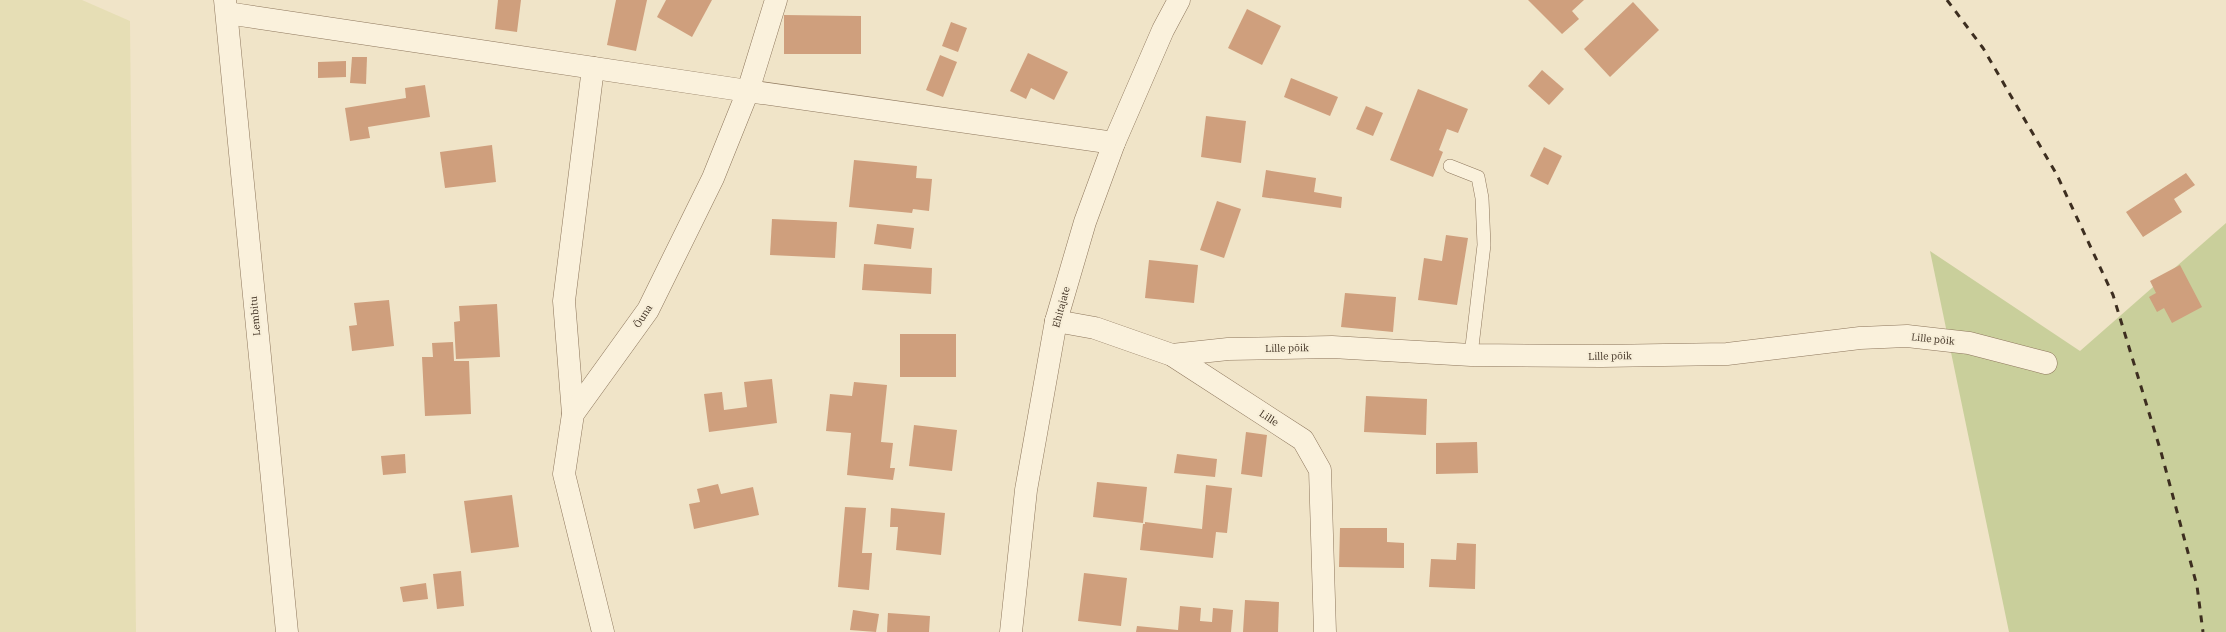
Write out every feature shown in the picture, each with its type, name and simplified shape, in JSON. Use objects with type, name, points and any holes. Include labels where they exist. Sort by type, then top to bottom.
[{"type":"street","name":"Õuna","points":[[603,632],[564,474],[573,414],[648,310],[713,178],[748,92],[776,0]]},
{"type":"street","name":"Ehitajate","points":[[1011,632],[1026,490],[1056,321],[1085,222],[1114,143],[1163,30],[1179,0]]},
{"type":"street","points":[[226,7],[592,68],[748,92],[1114,143]]},
{"type":"street","name":"Lembitu","points":[[226,7],[287,632]]},
{"type":"street","points":[[573,414],[564,301],[592,68]]},
{"type":"street","name":"Lille","points":[[1056,321],[1095,328],[1172,355],[1304,440],[1320,470],[1325,632]]},
{"type":"street","name":"Lille põik","points":[[1172,355],[1228,349],[1332,347],[1471,355],[1602,356],[1727,354],[1860,338],[1907,336],[1969,343],[2046,363]]},
{"type":"lane","points":[[1450,166],[1478,177],[1482,198],[1484,245],[1471,355]]},
{"type":"shaded area","points":[[0,0],[82,0],[130,21],[136,632],[0,632]]},
{"type":"green space","points":[[2226,223],[2226,632],[2009,632],[1930,251],[2080,351]]},
{"type":"building","points":[[498,0],[521,0],[517,32],[495,29]]},
{"type":"building","points":[[616,0],[647,0],[636,51],[607,45]]},
{"type":"building","points":[[666,0],[712,0],[692,37],[657,17]]},
{"type":"building","points":[[1528,0],[1584,0],[1572,11],[1579,19],[1562,34]]},
{"type":"building","points":[[1633,2],[1659,30],[1610,77],[1584,49]]},
{"type":"building","points":[[1247,9],[1281,26],[1262,65],[1228,48]]},
{"type":"building","points":[[784,15],[861,16],[861,54],[784,54]]},
{"type":"building","points":[[951,22],[967,28],[958,52],[942,46]]},
{"type":"building","points":[[1028,53],[1068,72],[1054,100],[1031,88],[1026,99],[1010,91]]},
{"type":"building","points":[[940,55],[957,62],[943,97],[926,90]]},
{"type":"building","points":[[352,57],[367,57],[366,84],[350,83]]},
{"type":"building","points":[[346,61],[346,77],[318,78],[318,62]]},
{"type":"building","points":[[1542,70],[1564,89],[1549,105],[1528,86]]},
{"type":"building","points":[[1291,78],[1338,97],[1330,116],[1284,97]]},
{"type":"building","points":[[425,85],[430,117],[368,127],[370,138],[350,141],[345,108],[406,98],[405,88]]},
{"type":"building","points":[[1418,89],[1468,109],[1458,133],[1447,129],[1439,150],[1443,152],[1433,177],[1390,160]]},
{"type":"building","points":[[1366,106],[1383,113],[1373,136],[1356,129]]},
{"type":"building","points":[[1206,116],[1246,121],[1241,163],[1201,157]]},
{"type":"building","points":[[492,145],[496,182],[445,188],[440,152]]},
{"type":"building","points":[[1544,147],[1562,156],[1548,185],[1530,176]]},
{"type":"building","points":[[854,160],[917,166],[916,178],[932,179],[929,211],[913,209],[912,213],[849,207]]},
{"type":"building","points":[[1266,170],[1316,178],[1314,192],[1342,197],[1341,208],[1262,197]]},
{"type":"building","points":[[2186,173],[2195,185],[2174,199],[2182,212],[2143,237],[2126,212]]},
{"type":"building","points":[[1217,201],[1241,209],[1224,258],[1200,250]]},
{"type":"building","points":[[772,219],[837,222],[835,258],[770,255]]},
{"type":"building","points":[[877,224],[914,228],[911,249],[874,244]]},
{"type":"building","points":[[1446,235],[1468,238],[1457,305],[1418,300],[1424,258],[1442,261]]},
{"type":"building","points":[[1149,260],[1198,265],[1194,303],[1145,298]]},
{"type":"building","points":[[864,264],[932,268],[931,294],[862,290]]},
{"type":"building","points":[[2180,265],[2202,307],[2172,323],[2164,308],[2157,312],[2149,297],[2156,293],[2150,281]]},
{"type":"building","points":[[1345,293],[1396,297],[1393,332],[1341,327]]},
{"type":"building","points":[[389,300],[394,346],[352,351],[349,326],[357,325],[354,303]]},
{"type":"building","points":[[497,304],[500,357],[456,359],[454,322],[460,321],[459,306]]},
{"type":"building","points":[[900,334],[956,334],[956,377],[900,377]]},
{"type":"building","points":[[453,342],[454,361],[469,361],[471,414],[425,416],[422,357],[433,357],[432,343]]},
{"type":"building","points":[[772,379],[777,423],[709,432],[704,394],[722,392],[724,410],[747,407],[744,382]]},
{"type":"building","points":[[854,382],[887,385],[881,442],[893,443],[890,468],[895,468],[893,480],[847,475],[851,433],[826,431],[830,394],[852,396]]},
{"type":"building","points":[[1366,396],[1427,399],[1426,435],[1364,432]]},
{"type":"building","points":[[914,425],[957,430],[952,471],[909,466]]},
{"type":"building","points":[[1246,432],[1267,435],[1262,477],[1241,474]]},
{"type":"building","points":[[1477,442],[1478,473],[1436,474],[1436,443]]},
{"type":"building","points":[[405,454],[406,473],[383,475],[381,456]]},
{"type":"building","points":[[1177,454],[1217,459],[1215,477],[1174,473]]},
{"type":"building","points":[[1097,482],[1147,487],[1143,523],[1093,517]]},
{"type":"building","points":[[718,484],[721,494],[753,487],[759,515],[694,529],[689,504],[700,502],[697,489]]},
{"type":"building","points":[[1206,485],[1232,488],[1227,533],[1216,532],[1213,558],[1140,550],[1143,524],[1145,524],[1145,522],[1202,529]]},
{"type":"building","points":[[512,495],[519,547],[471,553],[464,501]]},
{"type":"building","points":[[845,507],[866,508],[862,553],[872,553],[869,590],[838,587]]},
{"type":"building","points":[[891,508],[945,513],[941,555],[896,550],[898,527],[890,527]]},
{"type":"building","points":[[1340,528],[1387,528],[1387,542],[1404,543],[1404,568],[1339,567]]},
{"type":"building","points":[[1457,543],[1476,544],[1475,589],[1429,587],[1431,559],[1456,560]]},
{"type":"building","points":[[461,571],[464,606],[437,609],[433,574]]},
{"type":"building","points":[[1084,573],[1127,578],[1121,626],[1078,621]]},
{"type":"building","points":[[426,583],[428,599],[403,602],[400,587]]},
{"type":"building","points":[[1245,600],[1279,602],[1278,632],[1243,632]]},
{"type":"building","points":[[1180,606],[1201,608],[1200,621],[1212,622],[1213,608],[1233,610],[1231,632],[1136,632],[1137,626],[1178,630]]},
{"type":"building","points":[[853,610],[879,614],[876,632],[850,630]]},
{"type":"building","points":[[888,613],[930,616],[929,632],[887,632]]},
{"type":"railway","points":[[1947,0],[1983,48],[2057,175],[2113,295],[2161,452],[2197,586],[2203,632]]}]
